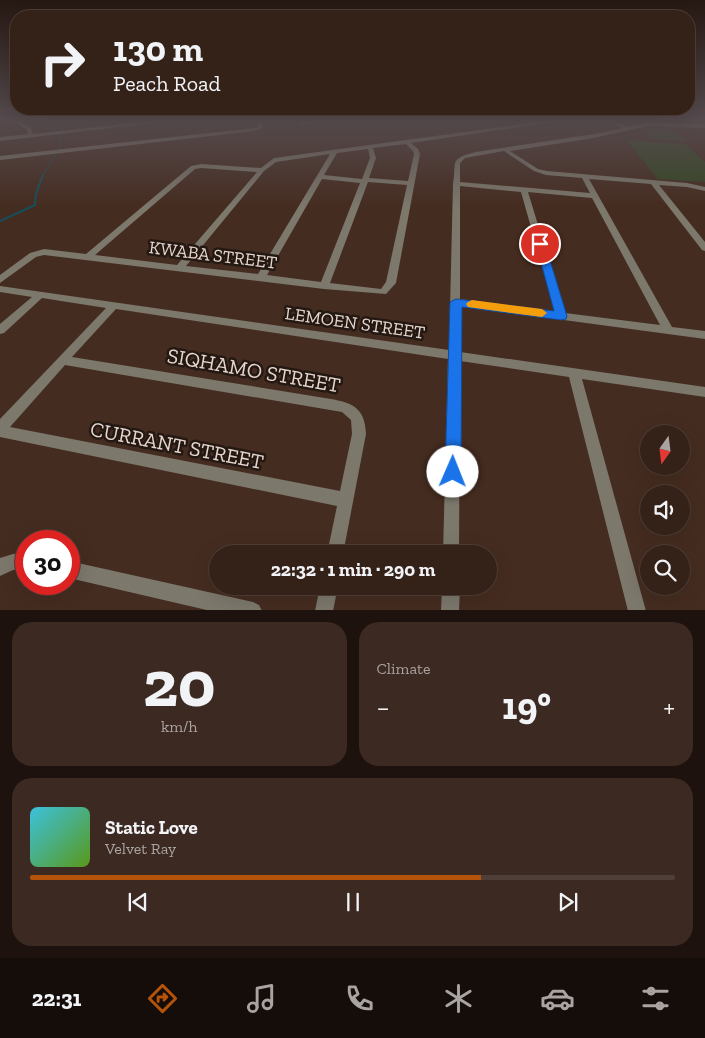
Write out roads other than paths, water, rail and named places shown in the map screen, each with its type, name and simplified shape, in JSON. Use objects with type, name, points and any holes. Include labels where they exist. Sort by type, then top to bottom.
[{"type":"street","points":[[0,158],[75,149]]},
{"type":"street","points":[[180,267],[262,170],[274,160],[348,149]]},
{"type":"street","points":[[324,286],[365,180],[374,154],[371,149]]},
{"type":"street","points":[[320,178],[411,183],[417,152],[414,149]]},
{"type":"street","points":[[451,545],[456,302],[456,165],[462,158],[507,149]]},
{"type":"street","points":[[504,150],[541,172],[687,185],[705,189]]},
{"type":"street","points":[[261,277],[335,151]]},
{"type":"street","points":[[89,256],[194,166],[262,170]]},
{"type":"street","points":[[584,176],[668,330]]},
{"type":"street","points":[[653,182],[705,248]]},
{"type":"street","name":"KWABA STREET","points":[[0,280],[34,255],[44,252],[383,292],[391,283],[411,183]]},
{"type":"street","points":[[456,184],[595,196]]},
{"type":"street","points":[[524,190],[561,316]]},
{"type":"street","name":"LEMOEN STREET","points":[[0,289],[574,372],[703,395]]},
{"type":"street","points":[[0,330],[41,294]]},
{"type":"street","points":[[456,302],[705,335]]},
{"type":"street","points":[[0,430],[113,306]]},
{"type":"street","name":"SIQHAMO STREET","points":[[62,360],[347,408],[356,415],[360,426],[337,545]]},
{"type":"street","points":[[574,372],[637,610]]},
{"type":"street","name":"CURRANT STREET","points":[[0,430],[346,500]]},
{"type":"street","points":[[0,567],[15,562]]},
{"type":"street","points":[[80,571],[254,610]]},
{"type":"street","points":[[324,610],[327,595]]},
{"type":"street","points":[[450,610],[451,595]]},
{"type":"waterway","points":[[43,176],[58,149]]},
{"type":"waterway","points":[[0,221],[35,205],[36,194],[43,176]]}]
